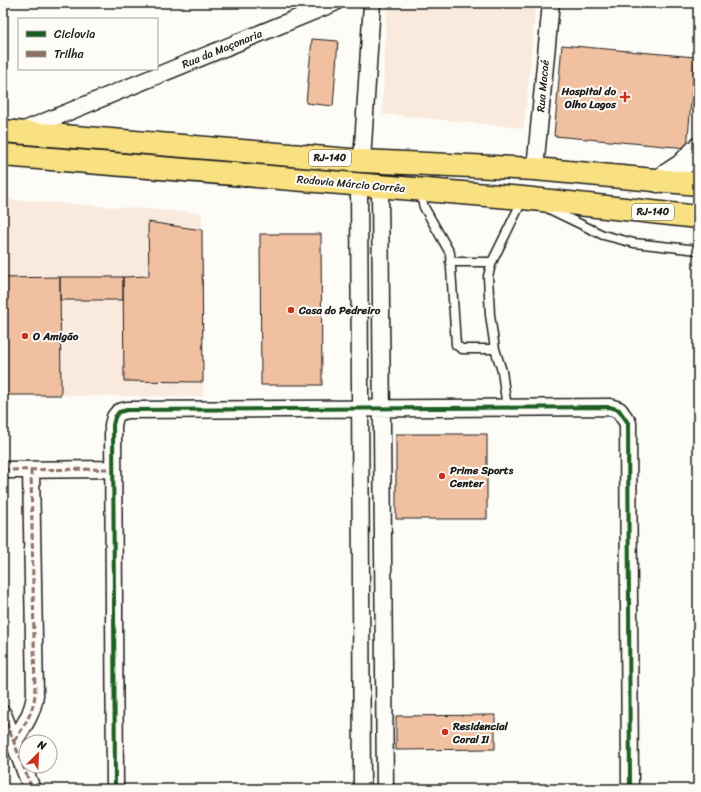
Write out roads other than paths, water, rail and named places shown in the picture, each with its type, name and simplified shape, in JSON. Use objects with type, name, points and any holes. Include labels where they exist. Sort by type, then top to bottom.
[{"type":"highway","name":"RJ-140","points":[[12,131],[362,161],[535,169],[698,184]]},
{"type":"highway","name":"Rodovia Márcio Corrêa","points":[[3,155],[526,198],[698,217]]},
{"type":"street","name":"Rua da Maçonaria","points":[[12,131],[334,3]]},
{"type":"street","points":[[362,161],[372,3]]},
{"type":"street","name":"Rua Macaé","points":[[535,169],[551,3]]},
{"type":"street","points":[[658,181],[681,166],[698,149]]},
{"type":"street","points":[[362,789],[359,407],[370,185]]},
{"type":"street","points":[[370,185],[383,408],[385,789]]},
{"type":"street","points":[[115,789],[113,425],[119,412],[127,410],[359,407],[610,407],[619,410],[628,423],[630,789]]},
{"type":"street","points":[[3,470],[113,469]]},
{"type":"street","points":[[14,741],[30,718],[34,706],[35,695],[31,470]]},
{"type":"street","points":[[3,714],[32,789]]},
{"type":"lane","points":[[419,189],[424,207],[450,253],[456,346],[462,349],[495,349]]},
{"type":"lane","points":[[507,408],[502,371],[495,349],[490,315],[488,276],[492,262],[526,198],[603,235],[634,243],[698,250]]},
{"type":"lane","points":[[450,262],[492,262]]},
{"type":"place","name":"Hospital do Olho Lagos","points":[[625,97]]},
{"type":"place","name":"Casa do Pedreiro","points":[[291,310]]},
{"type":"place","name":"O Amigão","points":[[25,336]]},
{"type":"place","name":"Prime Sports Center","points":[[442,476]]},
{"type":"place","name":"Residencial Coral II","points":[[445,732]]}]
